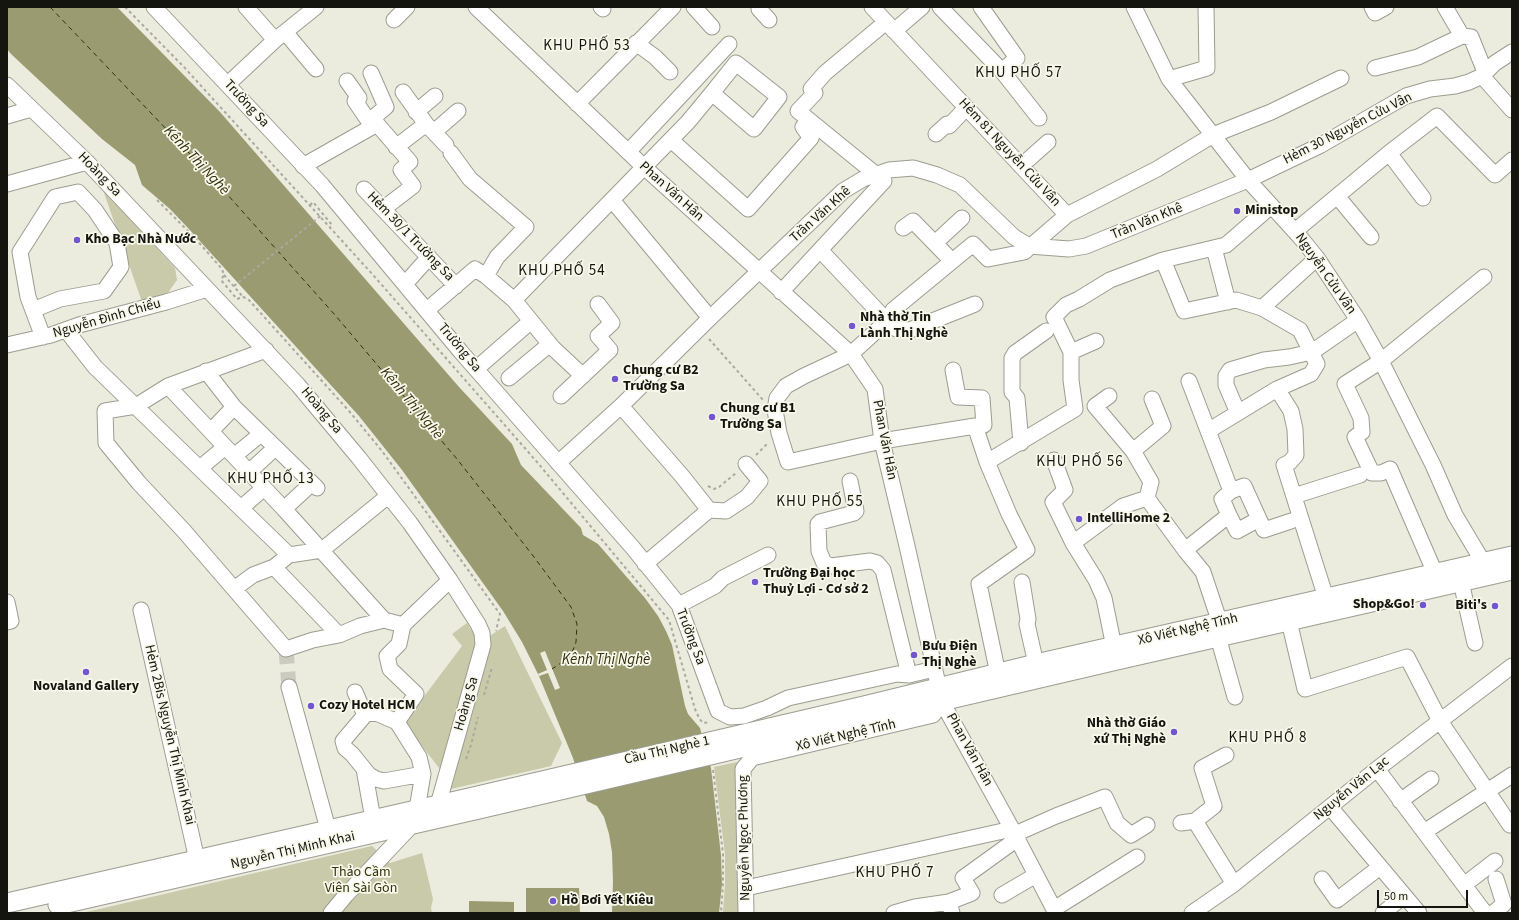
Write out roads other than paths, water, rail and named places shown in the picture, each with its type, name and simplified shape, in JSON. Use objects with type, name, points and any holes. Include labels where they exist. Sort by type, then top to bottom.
[{"type":"main road","name":"Xô Viết Nghệ Tĩnh","points":[[1219,630],[1289,621],[1462,582],[1512,556]]},
{"type":"main road","name":"Xô Viết Nghệ Tĩnh","points":[[866,713],[1115,653],[1219,630],[1326,598],[1435,573],[1487,568],[1512,570]]},
{"type":"main road","name":"Xô Viết Nghệ Tĩnh","points":[[940,695],[998,674],[1036,664],[1115,653]]},
{"type":"main road","name":"Cầu Thị Nghè 1","points":[[474,803],[866,713]]},
{"type":"main road","name":"Nguyễn Thị Minh Khai","points":[[21,913],[197,860],[373,819],[415,816],[438,805],[474,803]]},
{"type":"main road","name":"Nguyễn Thị Minh Khai","points":[[7,903],[104,888],[474,803]]},
{"type":"street","points":[[246,7],[316,69]]},
{"type":"street","points":[[228,84],[280,36],[315,7]]},
{"type":"street","points":[[394,20],[407,7]]},
{"type":"street","name":"Phan Văn Hân","points":[[476,7],[644,167],[759,273],[851,354],[874,389],[882,441],[940,695],[1055,911]]},
{"type":"street","points":[[577,104],[673,7]]},
{"type":"street","points":[[694,7],[712,27]]},
{"type":"street","points":[[761,7],[759,9],[769,20]]},
{"type":"street","points":[[781,292],[821,251],[884,181],[798,111],[815,93],[811,89],[825,73],[890,27],[922,7]]},
{"type":"street","points":[[940,7],[1002,71],[1039,118]]},
{"type":"street","points":[[981,7],[1017,58],[1002,71]]},
{"type":"street","name":"Nguyễn Cửu Vân","points":[[1134,7],[1169,79],[1248,180],[1318,258],[1358,320],[1433,465],[1455,515],[1487,568]]},
{"type":"street","points":[[1169,79],[1207,68],[1206,7]]},
{"type":"street","points":[[1372,7],[1375,13],[1386,7]]},
{"type":"street","points":[[1445,7],[1462,36]]},
{"type":"street","name":"Hẻm 81 Nguyễn Cửu Vân","points":[[874,8],[890,27],[1067,215],[1156,170],[1213,135],[1271,112],[1341,78]]},
{"type":"street","name":"Trường Sa","points":[[163,10],[228,84],[322,186],[679,605],[718,711],[726,716],[744,716],[767,708],[788,707],[900,681],[909,675]]},
{"type":"street","points":[[1375,68],[1418,58],[1462,36],[1471,37],[1483,74],[1512,110]]},
{"type":"street","points":[[636,44],[655,57],[670,72]]},
{"type":"street","points":[[628,152],[729,44]]},
{"type":"street","name":"Hẻm 30 Nguyễn Cửu Vân","points":[[1248,180],[1320,145],[1406,96],[1430,89],[1455,86],[1469,82],[1483,74],[1512,52]]},
{"type":"street","points":[[514,300],[688,122],[736,63],[779,97],[754,128],[712,94]]},
{"type":"street","points":[[371,73],[386,107],[374,117],[374,125]]},
{"type":"street","points":[[347,81],[359,98],[355,101],[374,125],[410,162],[400,170],[413,186],[383,209]]},
{"type":"street","name":"Hoàng Sa","points":[[7,85],[87,162],[266,350],[329,421],[418,534],[450,580],[480,629],[484,645],[438,805]]},
{"type":"street","points":[[403,92],[416,112],[449,149],[470,179],[526,227],[497,257],[486,276]]},
{"type":"street","points":[[416,112],[435,96]]},
{"type":"street","points":[[936,134],[948,124],[949,126],[966,108]]},
{"type":"street","points":[[7,116],[31,109]]},
{"type":"street","points":[[396,147],[458,111]]},
{"type":"street","points":[[1295,231],[1389,153],[1438,116],[1495,175],[1512,160]]},
{"type":"street","points":[[671,140],[748,209],[811,138],[803,127],[808,120]]},
{"type":"street","points":[[304,166],[374,125]]},
{"type":"street","points":[[1021,166],[1048,142]]},
{"type":"street","points":[[1389,153],[1423,198]]},
{"type":"street","points":[[7,184],[87,162]]},
{"type":"street","name":"Trần Văn Khê","points":[[558,463],[621,406],[710,318],[759,273],[843,191],[863,179],[889,170],[914,168],[937,175],[960,185],[1014,237],[1029,246],[1070,249],[1086,246],[1248,180]]},
{"type":"street","name":"Hẻm 30/1 Trường Sa","points":[[364,189],[456,286]]},
{"type":"street","points":[[33,310],[60,300],[104,291],[120,268],[117,244],[95,210],[78,192],[55,197],[20,252],[28,297],[43,337]]},
{"type":"street","points":[[1337,196],[1371,237]]},
{"type":"street","points":[[612,200],[710,318]]},
{"type":"street","points":[[987,462],[1075,409],[1071,380],[1071,352],[1054,317],[1066,305],[1079,299],[1110,280],[1163,260],[1226,245],[1272,206]]},
{"type":"street","points":[[953,370],[958,396],[982,398],[984,425],[882,441],[788,462],[779,433],[775,410],[777,398],[786,386],[851,354],[887,321],[893,310],[973,244],[988,259],[1024,252],[1029,246],[1067,215]]},
{"type":"street","points":[[935,243],[962,218]]},
{"type":"street","points":[[903,228],[913,221],[952,261]]},
{"type":"street","points":[[1214,248],[1228,302]]},
{"type":"street","points":[[821,251],[896,329],[910,330],[975,304]]},
{"type":"street","points":[[405,284],[429,257]]},
{"type":"street","points":[[1262,308],[1318,258]]},
{"type":"street","points":[[1163,260],[1184,311],[1236,300],[1262,308],[1300,330],[1317,364],[1311,374],[1277,389],[1208,431]]},
{"type":"street","points":[[427,310],[475,269],[486,276],[514,300],[550,344],[583,376]]},
{"type":"street","points":[[1435,573],[1390,469],[1381,473],[1372,473],[1355,437],[1362,432],[1361,418],[1345,384],[1380,361],[1484,278]]},
{"type":"street","name":"Nguyễn Đình Chiểu","points":[[7,345],[43,337],[207,289]]},
{"type":"street","points":[[562,396],[610,350],[598,336],[612,324],[598,304]]},
{"type":"street","points":[[1238,413],[1226,386],[1226,376],[1230,370],[1264,360],[1312,352],[1358,320]]},
{"type":"street","points":[[476,368],[531,321]]},
{"type":"street","points":[[66,330],[95,367],[289,555]]},
{"type":"street","points":[[1021,442],[1017,398],[1012,392],[1012,358],[1015,353],[1046,331]]},
{"type":"street","points":[[1071,352],[1096,341]]},
{"type":"street","points":[[509,378],[550,344]]},
{"type":"street","points":[[266,350],[168,386],[136,406],[105,411],[106,443],[139,483],[184,531],[286,649],[313,640],[339,635],[360,626],[384,620],[403,625]]},
{"type":"street","points":[[206,372],[234,407],[314,486],[284,509]]},
{"type":"street","points":[[1189,381],[1231,490]]},
{"type":"street","points":[[168,386],[322,550],[384,620]]},
{"type":"street","points":[[1277,389],[1290,411],[1295,429],[1296,455],[1290,462],[1284,465],[1326,598]]},
{"type":"street","points":[[1109,396],[1095,406],[1133,451],[1151,482],[1148,498],[1185,550],[1203,572],[1219,630],[1235,698]]},
{"type":"street","points":[[1133,451],[1164,426],[1152,399]]},
{"type":"street","points":[[621,406],[710,510]]},
{"type":"street","points":[[211,431],[234,407]]},
{"type":"street","points":[[975,426],[987,462],[1009,514],[1028,550],[979,584],[998,674]]},
{"type":"street","points":[[200,468],[261,434]]},
{"type":"street","points":[[249,472],[275,448]]},
{"type":"street","points":[[1054,460],[1065,490],[1053,502],[1073,543],[1096,580],[1104,598],[1115,653]]},
{"type":"street","points":[[645,564],[710,510],[726,511],[747,497],[760,481],[746,464]]},
{"type":"street","points":[[1294,496],[1360,475]]},
{"type":"street","points":[[850,481],[856,511],[854,513],[820,522],[818,526],[820,551],[824,563],[831,566],[870,561],[876,563],[883,570],[909,675],[934,669]]},
{"type":"street","points":[[1259,519],[1238,531],[1222,499],[1231,490],[1244,486],[1259,519],[1264,530],[1291,521]]},
{"type":"street","points":[[241,508],[264,488]]},
{"type":"street","points":[[234,589],[253,575],[274,567],[289,555],[322,550],[388,496]]},
{"type":"street","points":[[1073,543],[1123,506],[1148,498]]},
{"type":"street","points":[[1185,550],[1229,515]]},
{"type":"street","points":[[679,605],[715,586],[723,578],[768,555]]},
{"type":"street","points":[[274,567],[339,635]]},
{"type":"street","points":[[397,722],[416,694],[390,669],[387,656],[399,644],[403,625],[450,580]]},
{"type":"street","points":[[1022,582],[1028,619],[1027,624],[1036,664]]},
{"type":"street","points":[[1462,582],[1475,643]]},
{"type":"street","points":[[7,602],[11,621],[7,622]]},
{"type":"street","name":"Hẻm 2Bis Nguyễn Thị Minh Khai","points":[[141,610],[197,860]]},
{"type":"street","points":[[1289,621],[1305,689],[1407,657],[1440,721],[1510,825],[1512,824]]},
{"type":"street","name":"Nguyễn Văn Lạc","points":[[1192,913],[1234,884],[1376,769],[1512,666]]},
{"type":"street","points":[[289,687],[328,829]]},
{"type":"street","points":[[355,692],[365,715]]},
{"type":"street","name":"Xô Viết Nghệ Tĩnh","points":[[747,765],[752,758],[933,715],[940,695]]},
{"type":"street","points":[[332,913],[415,816],[423,774],[419,757],[397,722],[374,712],[365,715],[343,741],[344,748],[352,754],[364,769],[376,779],[384,781],[423,774]]},
{"type":"street","points":[[1226,755],[1202,768],[1214,806],[1188,822],[1234,884]]},
{"type":"street","name":"Nguyễn Ngọc Phương","points":[[746,913],[744,769],[747,765]]},
{"type":"street","points":[[364,769],[373,819]]},
{"type":"street","points":[[1376,769],[1485,913]]},
{"type":"street","points":[[1424,832],[1512,775]]},
{"type":"street","points":[[1400,801],[1430,780]]},
{"type":"street","points":[[746,888],[1015,834],[1105,797],[1117,823],[1131,835],[1147,825]]},
{"type":"street","points":[[1330,807],[1419,913]]},
{"type":"street","points":[[894,913],[951,907],[972,893],[964,878],[1015,834]]},
{"type":"street","points":[[1055,911],[1137,857]]},
{"type":"street","points":[[1464,885],[1495,861]]},
{"type":"street","points":[[1322,879],[1337,900],[1380,867]]},
{"type":"street","points":[[1002,895],[1036,874]]},
{"type":"street","points":[[1493,913],[1504,904],[1496,879]]},
{"type":"street","points":[[1383,913],[1404,896]]},
{"type":"water","name":"Kênh Thị Nghè","points":[[7,7],[117,7],[220,112],[459,387],[512,444],[521,465],[581,528],[583,535],[598,544],[645,598],[658,616],[672,645],[685,706],[688,714],[700,728],[711,768],[721,855],[722,884],[719,913],[612,913],[612,852],[604,817],[597,806],[587,801],[573,758],[539,676],[522,642],[503,611],[402,470],[359,416],[188,228],[170,209],[142,185],[135,165],[102,139],[11,54],[7,49]]},
{"type":"water","name":"Hồ Bơi Yết Kiêu","points":[[526,888],[579,888],[580,913],[526,913]]},
{"type":"water","points":[[469,901],[514,902],[514,913],[469,913]]},
{"type":"tunnel","points":[[286,649],[289,687]]},
{"type":"place","name":"Ministop","points":[[1237,211]]},
{"type":"place","name":"Kho Bạc Nhà Nước","points":[[77,240]]},
{"type":"place","name":"Nhà thờ Tin Lành Thị Nghè","points":[[852,326]]},
{"type":"place","name":"Chung cư B2 Trường Sa","points":[[615,379]]},
{"type":"place","name":"Chung cư B1 Trường Sa","points":[[712,417]]},
{"type":"place","name":"IntelliHome 2","points":[[1079,519]]},
{"type":"place","name":"Trường Đại học Thuỷ Lợi - Cơ sở 2","points":[[755,582]]},
{"type":"place","name":"Shop&Go!","points":[[1423,605]]},
{"type":"place","name":"Biti's","points":[[1495,606]]},
{"type":"place","name":"Bưu Điện Thị Nghè","points":[[914,655]]},
{"type":"place","name":"Novaland Gallery","points":[[86,672]]},
{"type":"place","name":"Cozy Hotel HCM","points":[[311,706]]},
{"type":"place","name":"Nhà thờ Giáo xứ Thị Nghè","points":[[1174,732]]},
{"type":"place","name":"Hồ Bơi Yết Kiêu","points":[[553,901]]},
{"type":"district","name":"KHU PHỐ 53","points":[[587,47]]},
{"type":"district","name":"KHU PHỐ 57","points":[[1019,74]]},
{"type":"district","name":"KHU PHỐ 54","points":[[562,272]]},
{"type":"district","name":"KHU PHỐ 56","points":[[1080,463]]},
{"type":"district","name":"KHU PHỐ 13","points":[[271,480]]},
{"type":"district","name":"KHU PHỐ 55","points":[[820,503]]},
{"type":"district","name":"KHU PHỐ 8","points":[[1268,739]]},
{"type":"district","name":"KHU PHỐ 7","points":[[895,874]]},
{"type":"park label","name":"Thảo Cầm Viên Sài Gòn","points":[[361,882]]}]
